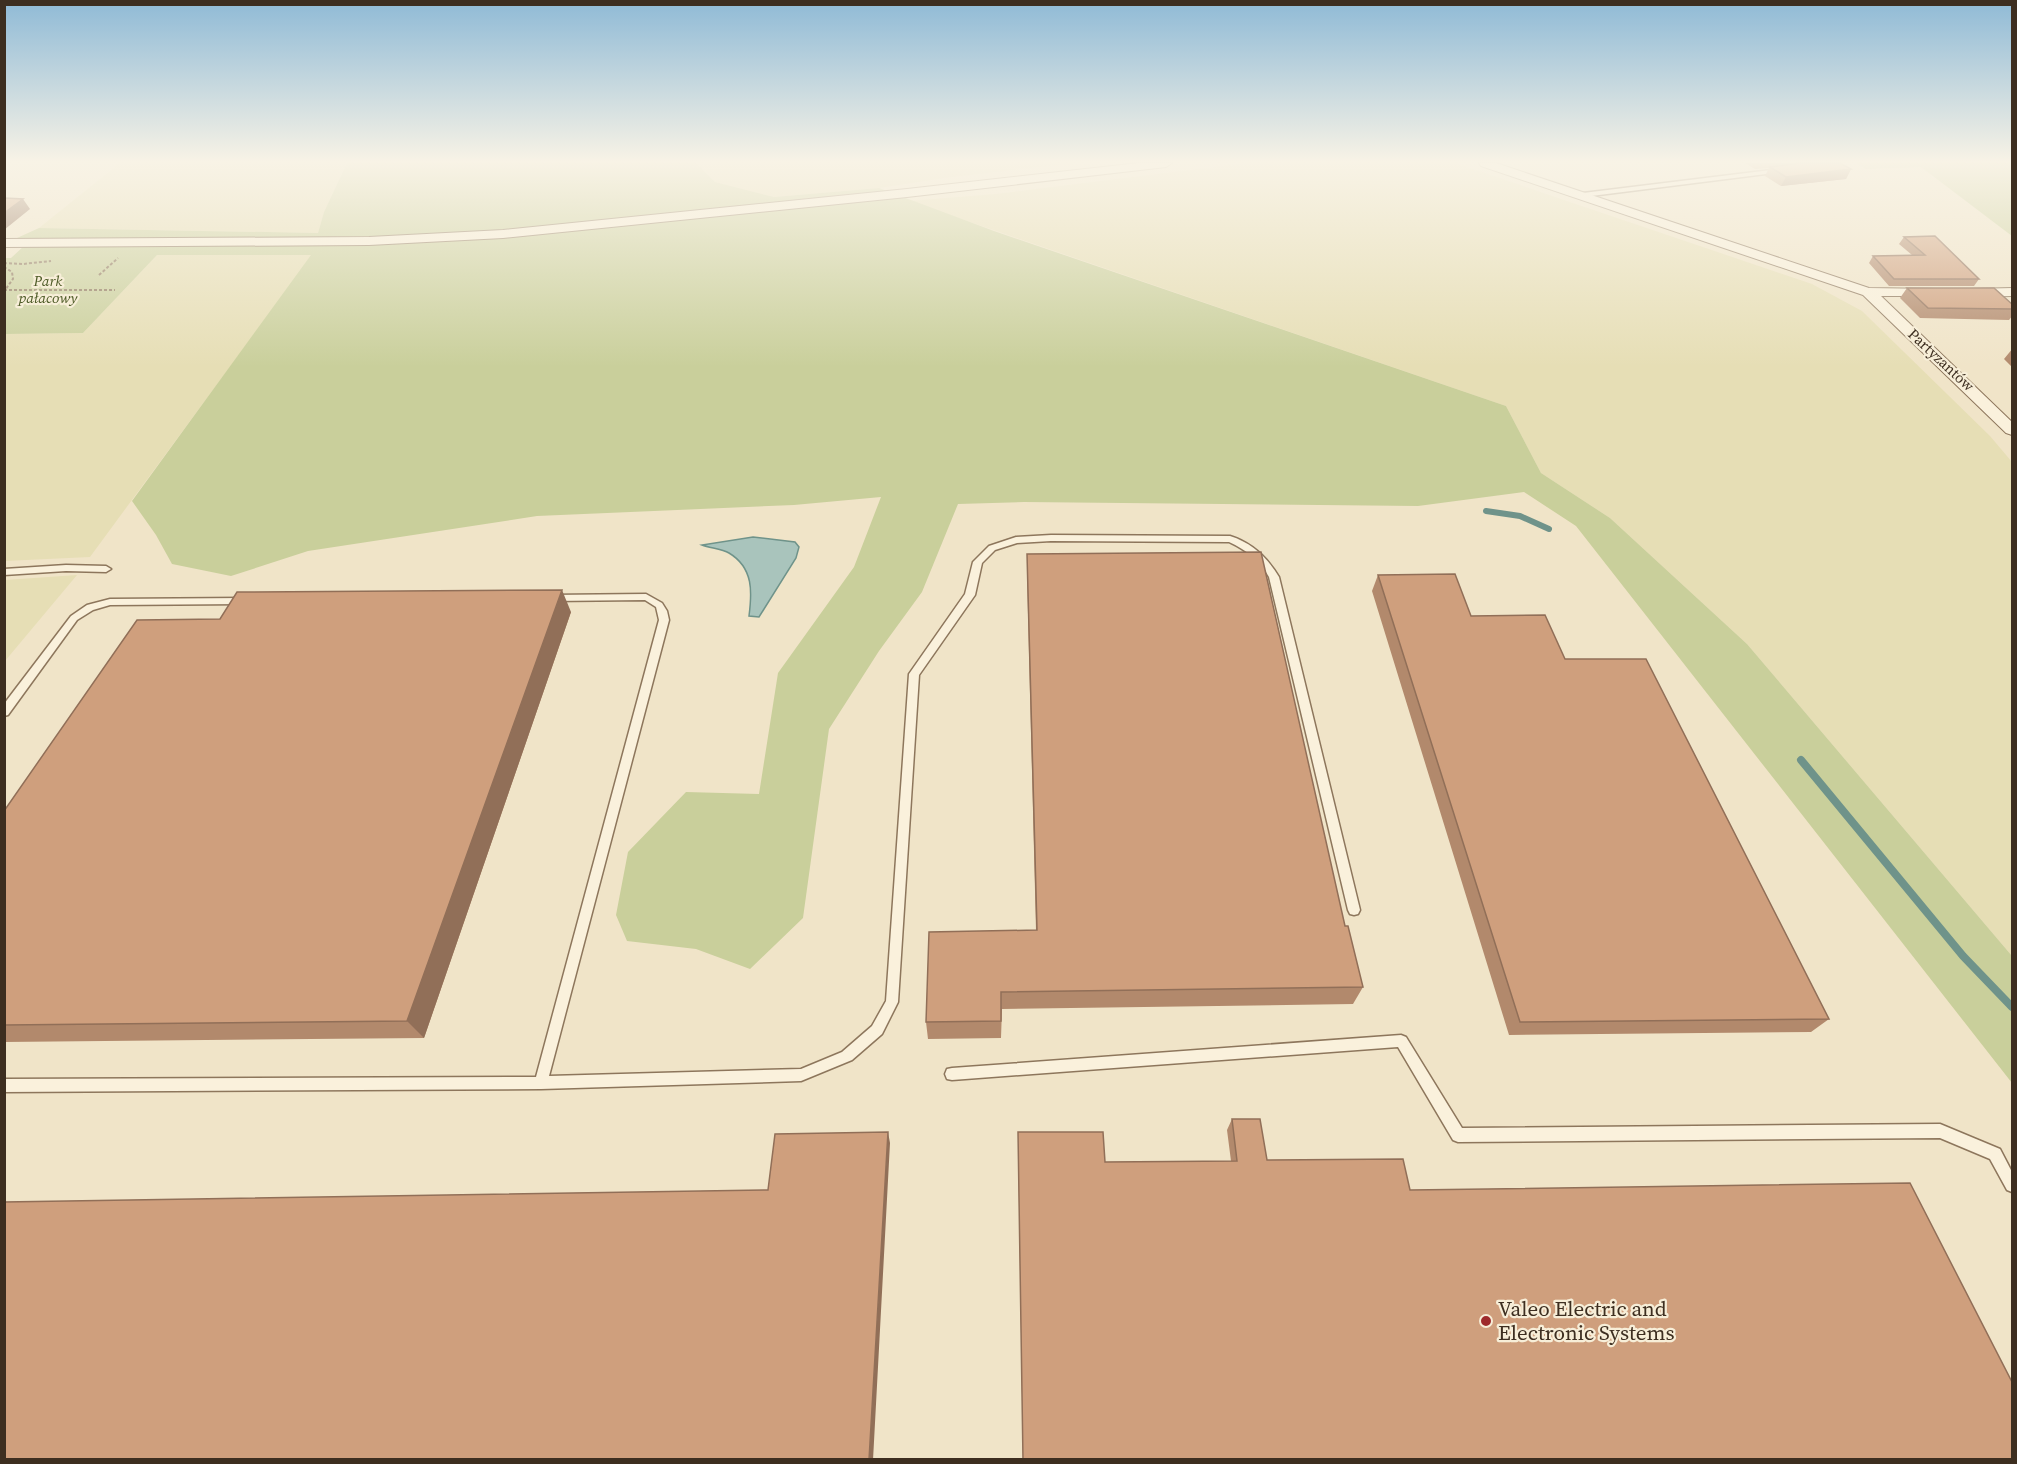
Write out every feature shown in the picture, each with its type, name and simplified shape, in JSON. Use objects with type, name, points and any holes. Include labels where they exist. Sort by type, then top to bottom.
[{"type":"street","points":[[4,243],[369,241],[527,231]]},
{"type":"street","points":[[1690,231],[1868,292],[2013,292]]},
{"type":"street","name":"Partyzantów","points":[[1868,292],[2013,430]]},
{"type":"lane","points":[[4,1086],[541,1083],[801,1075],[847,1056],[877,1030],[892,1002],[914,674],[970,594],[978,562],[992,548],[1016,540],[1052,538],[1230,539],[1246,546],[1261,558],[1274,577],[1354,910]]},
{"type":"lane","points":[[4,572],[66,568],[106,569]]},
{"type":"lane","points":[[538,598],[645,597],[657,602],[663,610],[664,620],[541,1083]]},
{"type":"lane","points":[[4,712],[74,618],[90,607],[110,602],[253,601]]},
{"type":"lane","points":[[952,1074],[1401,1041],[1458,1135],[1940,1131],[1995,1154],[2013,1185]]},
{"type":"path","points":[[4,267],[12,272],[13,279],[5,290]]},
{"type":"path","points":[[5,290],[115,290]]},
{"type":"shaded area","points":[[224,231],[318,231],[318,233]]},
{"type":"shaded area","points":[[997,231],[1657,231],[1812,284],[1862,311],[1990,436],[2012,462],[2012,956],[1747,644],[1610,518],[1541,473],[1506,406]]},
{"type":"shaded area","points":[[157,255],[312,255],[90,557],[5,561],[4,334],[83,333]]},
{"type":"shaded area","points":[[77,575],[5,661],[5,580]]},
{"type":"green space","name":"Park pałacowy","points":[[32,231],[995,231],[1506,406],[1541,473],[1610,518],[1747,644],[2012,956],[2012,1083],[1576,526],[1524,492],[1418,506],[1024,502],[958,504],[922,592],[879,651],[829,729],[803,918],[750,969],[696,949],[627,941],[616,915],[628,852],[686,792],[759,794],[778,673],[854,567],[881,497],[794,505],[537,516],[308,551],[231,576],[172,564],[156,535],[132,501],[311,255],[157,255],[83,333],[5,334],[4,258],[11,258],[24,246],[314,246],[317,238],[17,238]]},
{"type":"water","points":[[753,537],[795,542],[799,547],[796,558],[759,617],[749,616],[751,590],[743,566],[729,553],[702,545]]},
{"type":"building","points":[[1935,236],[1979,279],[1894,279],[1873,256],[1925,255],[1904,237]]},
{"type":"building","points":[[1907,288],[1994,288],[2013,305],[2013,309],[1928,308]]},
{"type":"building","points":[[1261,552],[1345,926],[1348,926],[1363,987],[1001,992],[1001,1021],[926,1022],[929,932],[1037,930],[1027,554]]},
{"type":"building","points":[[1455,574],[1471,616],[1545,615],[1565,659],[1646,659],[1829,1019],[1520,1022],[1378,575]]},
{"type":"building","points":[[562,590],[407,1021],[4,1025],[4,811],[137,620],[220,619],[237,592]]},
{"type":"building","name":"Valeo Electric and Electronic Systems","points":[[1232,1119],[1260,1119],[1267,1160],[1403,1159],[1410,1190],[1910,1183],[2013,1384],[2013,1460],[1023,1460],[1018,1132],[1103,1132],[1105,1162],[1237,1161]]},
{"type":"building","points":[[888,1132],[869,1460],[4,1460],[4,1202],[768,1190],[775,1134]]},
{"type":"waterway","points":[[1486,511],[1520,516],[1549,529]]},
{"type":"waterway","points":[[1801,760],[1963,956],[2012,1007]]},
{"type":"place","name":"Valeo Electric and Electronic Systems","points":[[1486,1321]]}]
